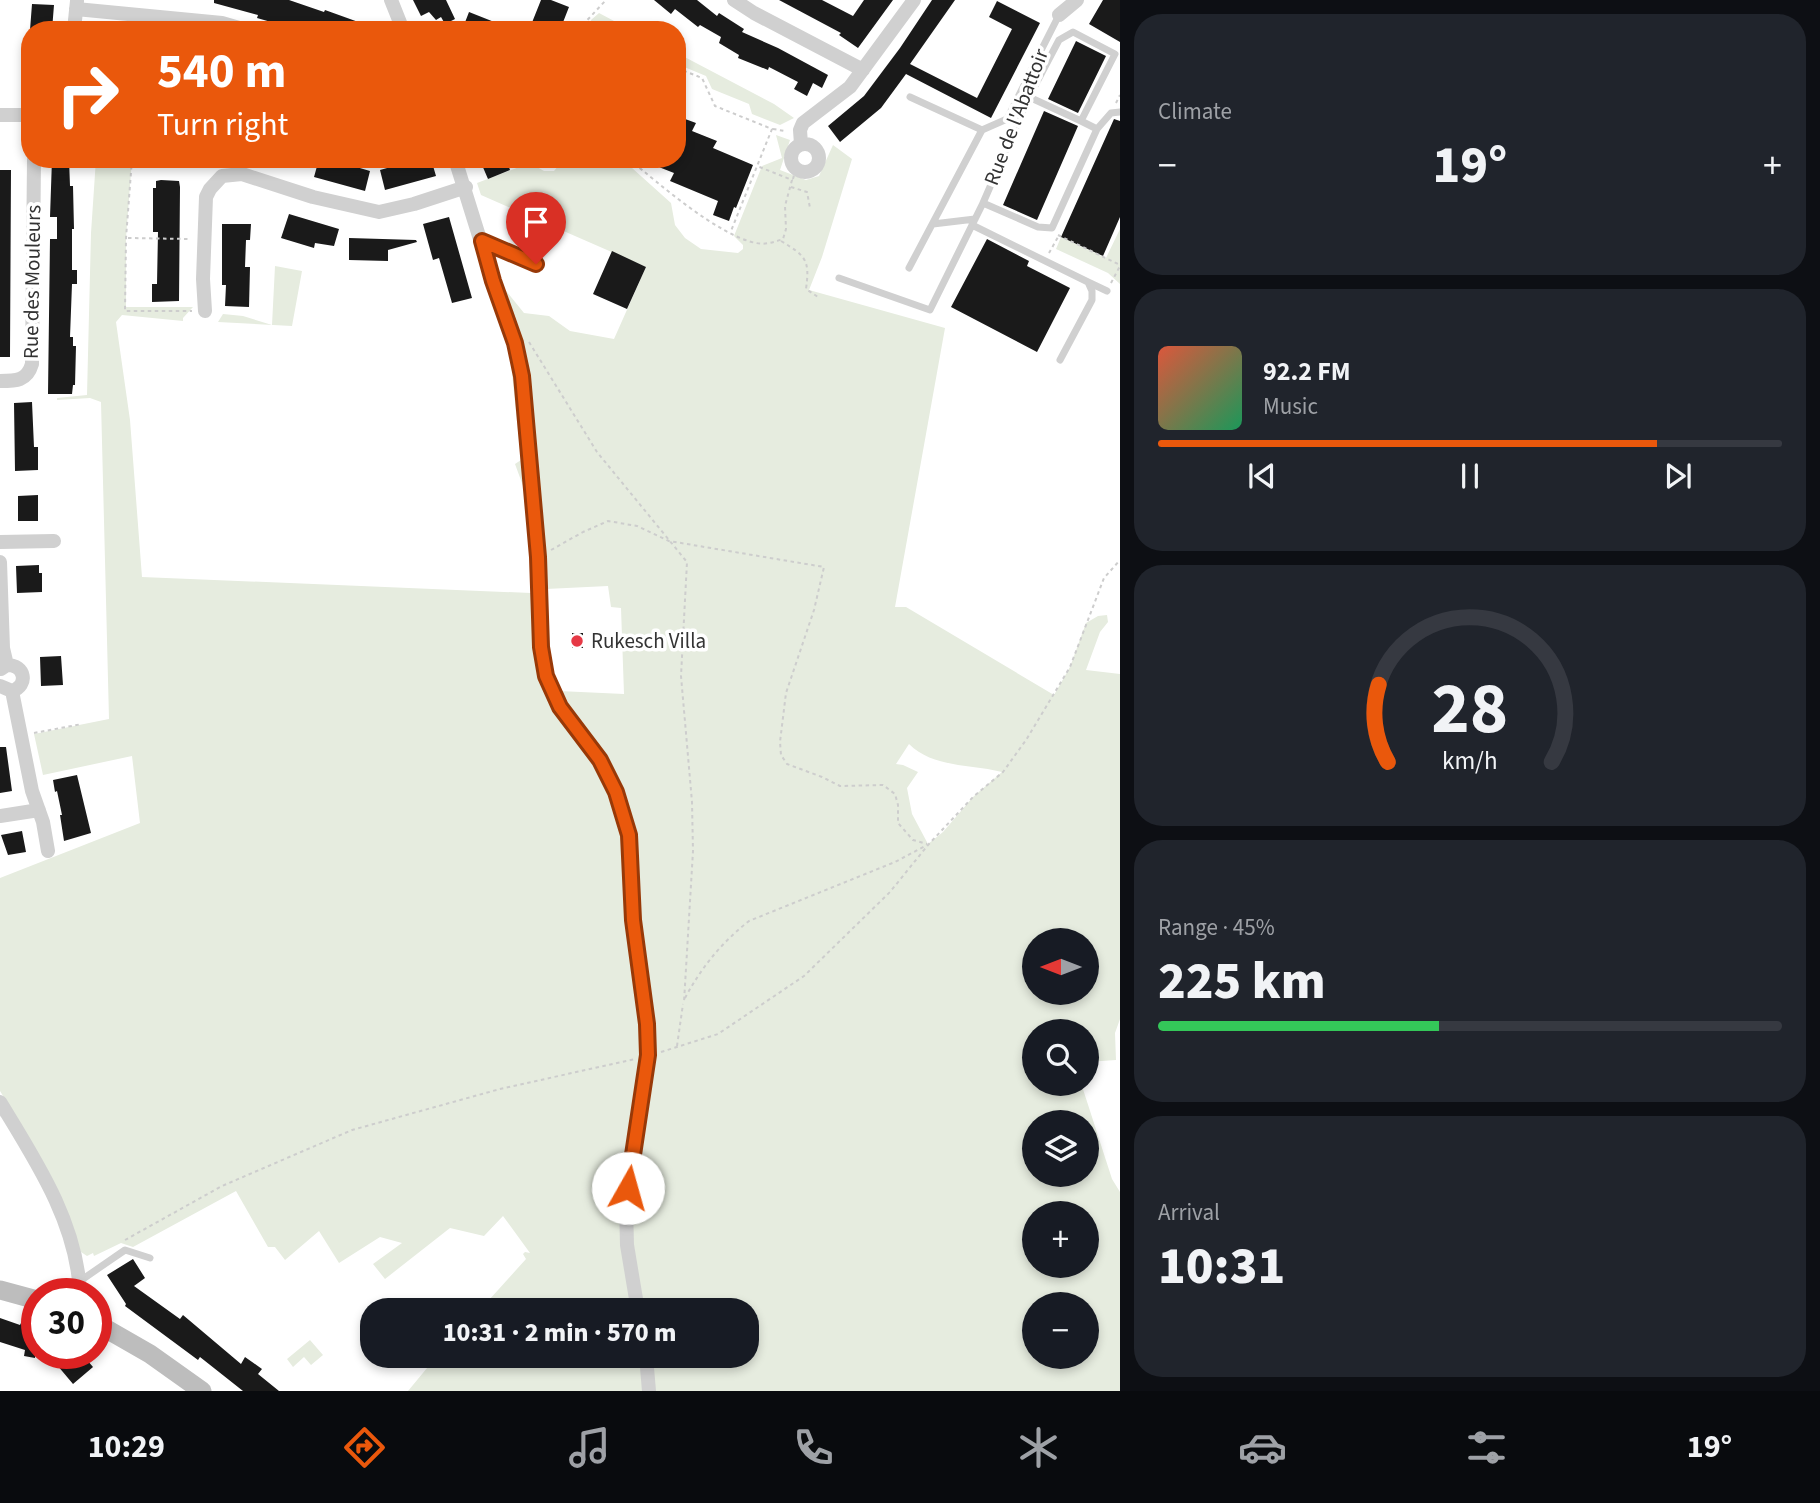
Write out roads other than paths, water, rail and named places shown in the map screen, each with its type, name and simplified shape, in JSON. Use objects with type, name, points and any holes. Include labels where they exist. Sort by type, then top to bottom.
[{"type":"main road","points":[[0,1290],[21,1296]]},
{"type":"main road","points":[[112,1332],[150,1354],[202,1391]]},
{"type":"street","points":[[391,0],[399,21]]},
{"type":"street","points":[[734,0],[863,71]]},
{"type":"street","points":[[802,144],[800,130],[803,123],[850,87],[914,0]]},
{"type":"street","name":"Rue de l'Abattoir","points":[[1059,15],[1077,0]]},
{"type":"street","points":[[76,5],[206,21]]},
{"type":"street","points":[[0,115],[21,115]]},
{"type":"street","points":[[802,144],[815,147],[819,160],[810,171],[794,174],[792,153],[802,144]]},
{"type":"street","name":"Rue des Mouleurs","points":[[0,381],[15,381],[26,377],[32,364],[34,168]]},
{"type":"street","points":[[461,168],[502,309],[515,343],[522,376],[538,557],[541,647],[546,676],[560,707],[600,760],[616,792],[629,835],[633,920],[647,1024],[648,1055],[626,1206],[627,1245],[636,1298]]},
{"type":"street","points":[[205,311],[203,279],[206,197],[222,176],[242,174],[313,197],[379,212],[466,187]]},
{"type":"street","points":[[0,542],[54,541]]},
{"type":"street","points":[[0,562],[3,668],[17,667],[23,676],[21,686],[6,689],[21,736],[48,851]]},
{"type":"street","points":[[0,816],[39,810]]},
{"type":"street","points":[[0,1102],[32,1154],[55,1199],[70,1238],[78,1278]]},
{"type":"street","points":[[647,1368],[649,1391]]},
{"type":"lane","name":"Rue de l'Abattoir","points":[[839,278],[930,310],[983,203],[1029,97],[1025,82],[1059,15]]},
{"type":"lane","points":[[1081,121],[1115,54],[1073,33],[1059,40],[1029,97],[1097,129]]},
{"type":"lane","points":[[1048,36],[1059,40]]},
{"type":"lane","points":[[909,268],[982,130],[1007,119],[1025,82]]},
{"type":"lane","points":[[910,97],[982,130]]},
{"type":"lane","points":[[983,203],[1038,227],[1052,228],[1097,129],[1111,113],[1120,112]]},
{"type":"lane","points":[[933,224],[973,222],[1107,291]]},
{"type":"lane","points":[[482,241],[536,264]]},
{"type":"lane","points":[[1060,360],[1092,300],[1088,282]]},
{"type":"lane","points":[[91,1278],[125,1250],[150,1258]]},
{"type":"place","name":"Rukesch Villa","points":[[577,641]]}]
